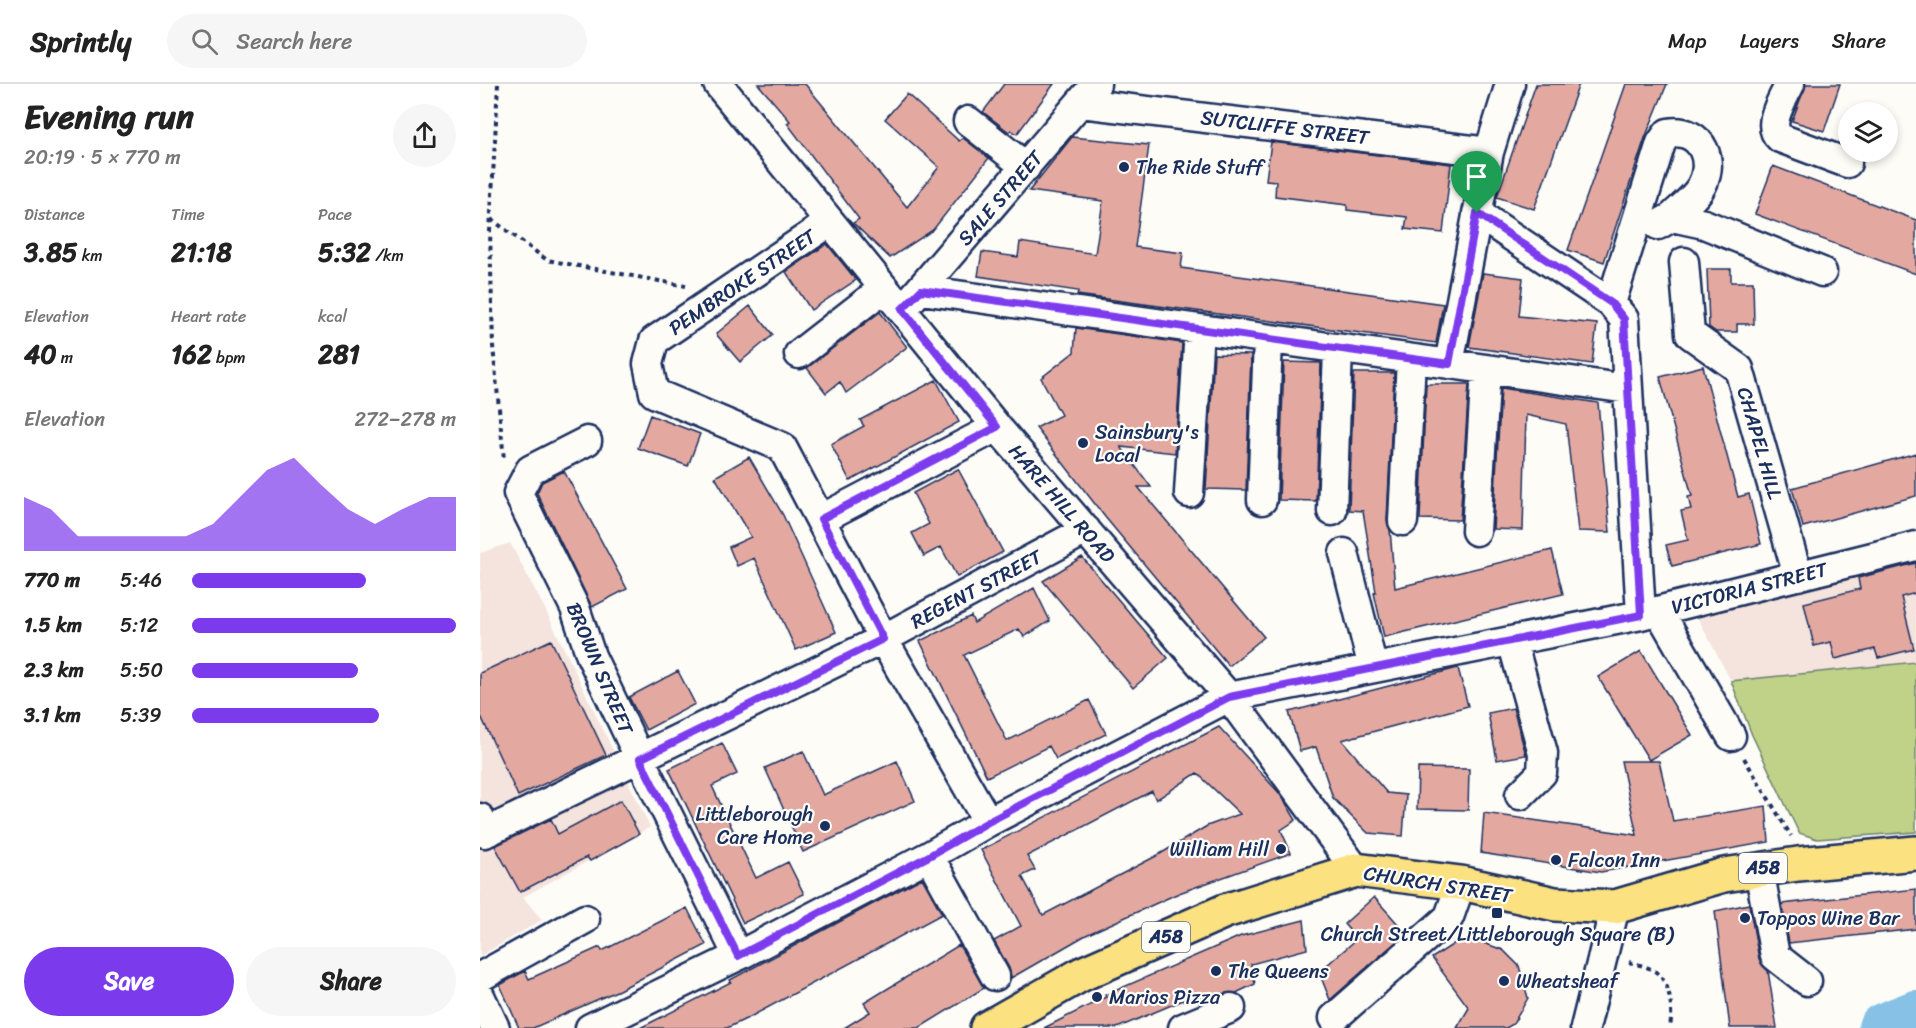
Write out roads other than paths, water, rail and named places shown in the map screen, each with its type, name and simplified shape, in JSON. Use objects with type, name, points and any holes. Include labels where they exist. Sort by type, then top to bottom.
[{"type":"highway","name":"CHURCH STREET","points":[[987,1028],[1082,974],[1215,916],[1356,870],[1461,883],[1555,904],[1615,907],[1724,875],[1798,864],[1916,853]]},
{"type":"street","name":"HARE HILL ROAD","points":[[718,84],[830,222],[902,296],[997,427],[1229,697],[1356,870]]},
{"type":"street","points":[[1449,364],[1489,152],[1510,84]]},
{"type":"street","name":"SUTCLIFFE STREET","points":[[1089,93],[1489,152]]},
{"type":"street","name":"SALE STREET","points":[[799,354],[902,296],[1026,167],[1089,93]]},
{"type":"street","points":[[1785,96],[1772,125],[1775,134],[1779,138],[1847,163]]},
{"type":"street","points":[[968,121],[1026,167]]},
{"type":"street","points":[[1611,303],[1627,252],[1662,143],[1668,133],[1680,131],[1698,138],[1704,149],[1706,173],[1700,190],[1672,217],[1627,252]]},
{"type":"street","points":[[1477,213],[1611,303],[1624,319],[1628,389],[1650,613],[1731,736]]},
{"type":"street","points":[[1672,217],[1704,224],[1822,272]]},
{"type":"street","name":"PEMBROKE STREET","points":[[821,519],[782,447],[654,393],[648,364],[654,341],[830,222]]},
{"type":"street","name":"CHAPEL HILL","points":[[1684,262],[1690,334],[1739,369],[1798,576]]},
{"type":"street","points":[[902,296],[1199,329],[1628,389]]},
{"type":"street","points":[[1189,492],[1199,329]]},
{"type":"street","points":[[1262,500],[1268,339]]},
{"type":"street","points":[[1332,511],[1338,350]]},
{"type":"street","points":[[1403,521],[1411,359]]},
{"type":"street","points":[[1476,531],[1486,369]]},
{"type":"street","points":[[988,822],[883,639],[821,519],[997,427]]},
{"type":"street","name":"BROWN STREET","points":[[587,441],[530,470],[518,493],[575,608],[591,656],[738,956]]},
{"type":"street","name":"REGENT STREET","points":[[480,818],[485,833],[883,639],[1086,530]]},
{"type":"street","name":"VICTORIA STREET","points":[[590,1028],[629,1020],[738,956],[929,856],[988,822],[1229,697],[1650,613],[1916,546]]},
{"type":"street","points":[[1344,553],[1373,668]]},
{"type":"street","points":[[1512,641],[1543,753],[1542,773],[1520,795]]},
{"type":"street","points":[[929,856],[995,976]]},
{"type":"street","points":[[1759,869],[1775,956],[1807,981]]},
{"type":"street","points":[[1334,1018],[1449,917],[1461,883]]},
{"type":"street","points":[[1585,1028],[1615,907]]},
{"type":"street","points":[[480,977],[585,918]]},
{"type":"street","points":[[480,996],[495,1028]]},
{"type":"street","points":[[1182,1028],[1232,1008]]},
{"type":"waterway","points":[[1883,1028],[1916,1015]]},
{"type":"place","name":"The Ride Stuff","points":[[1124,167]]},
{"type":"place","name":"Sainsbury's Local","points":[[1083,443]]},
{"type":"place","name":"Littleborough Care Home","points":[[825,826]]},
{"type":"place","name":"William Hill","points":[[1281,849]]},
{"type":"place","name":"Falcon Inn","points":[[1556,860]]},
{"type":"place","name":"Church Street/Littleborough Square (B)","points":[[1497,913]]},
{"type":"place","name":"Toppos Wine Bar","points":[[1745,918]]},
{"type":"place","name":"The Queens","points":[[1216,971]]},
{"type":"place","name":"Wheatsheaf","points":[[1504,981]]},
{"type":"place","name":"Marios Pizza","points":[[1097,997]]}]
